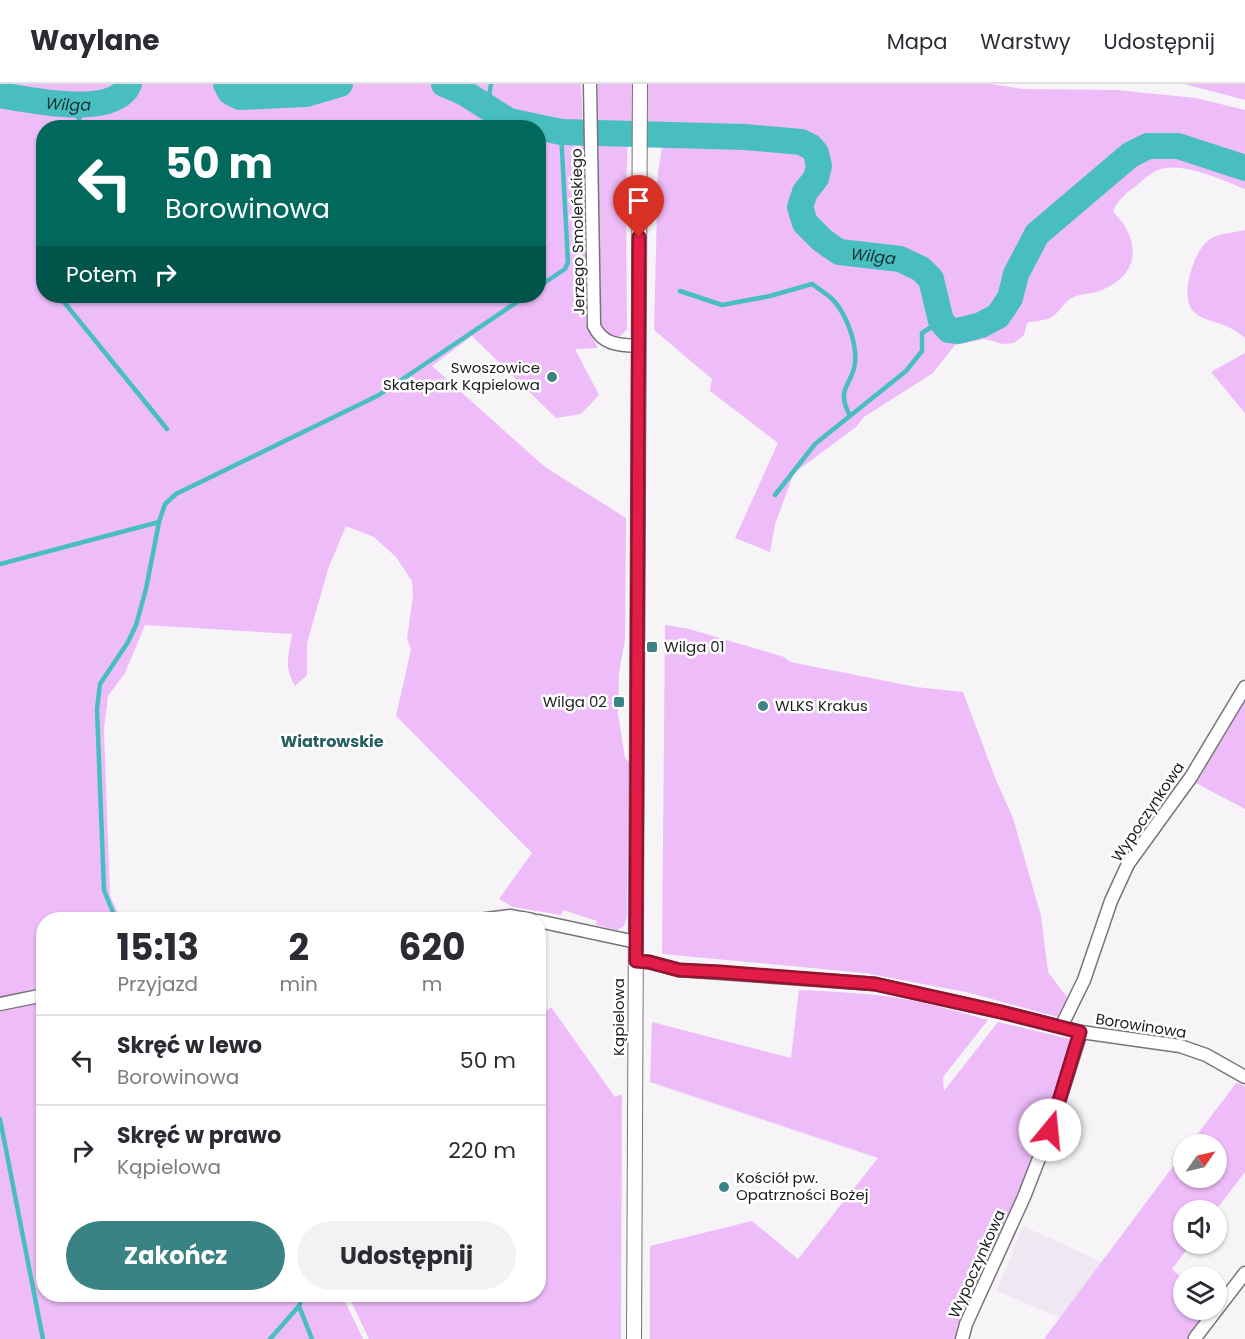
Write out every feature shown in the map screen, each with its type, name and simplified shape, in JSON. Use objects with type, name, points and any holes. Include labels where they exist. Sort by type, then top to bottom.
[{"type":"street","name":"Jerzego Smoleńskiego","points":[[590,84],[594,326],[605,341],[612,344],[639,346]]},
{"type":"street","name":"Kąpielowa","points":[[634,1339],[640,84]]},
{"type":"street","name":"Wypoczynkowa","points":[[1061,1028],[1084,980],[1111,901],[1128,864],[1191,777],[1245,687]]},
{"type":"street","points":[[546,923],[636,942]]},
{"type":"street","name":"Borowinowa","points":[[636,961],[679,970],[875,984],[1080,1032],[1180,1046],[1206,1055],[1245,1077]]},
{"type":"street","points":[[0,1004],[36,997]]},
{"type":"street","name":"Wypoczynkowa","points":[[962,1339],[966,1324],[1023,1197],[1050,1130],[1080,1032]]},
{"type":"street","points":[[1195,1338],[1245,1273]]},
{"type":"shaded area","points":[[0,84],[581,84],[585,175],[586,325],[598,348],[575,349],[599,395],[581,414],[556,418],[472,336],[432,366],[545,467],[626,518],[625,639],[619,673],[618,714],[625,758],[629,762],[627,917],[624,926],[617,930],[596,925],[597,921],[563,910],[561,915],[513,907],[499,899],[532,853],[396,716],[411,650],[407,638],[413,596],[412,581],[396,557],[374,537],[346,526],[328,569],[307,643],[307,675],[295,686],[288,666],[292,634],[145,625],[125,673],[108,696],[104,729],[110,896],[118,912],[36,912],[36,990],[0,999]]},
{"type":"shaded area","points":[[598,84],[991,84],[1022,89],[1116,90],[1196,98],[1245,110],[1245,189],[1213,176],[1176,167],[1165,168],[1148,175],[1123,196],[1113,211],[1126,227],[1133,250],[1130,266],[1119,280],[1102,290],[1070,299],[1050,318],[1027,323],[1024,335],[1014,343],[1003,344],[985,339],[955,345],[933,373],[864,417],[856,427],[794,473],[775,524],[770,552],[735,538],[778,443],[710,391],[712,379],[654,330],[658,172],[663,142],[661,131],[628,129],[627,330],[618,338],[609,335],[600,323]]},
{"type":"shaded area","points":[[1184,84],[1245,84],[1245,100]]},
{"type":"shaded area","points":[[1245,230],[1245,338],[1229,327],[1196,314],[1189,304],[1188,284],[1194,262],[1210,239],[1218,235]]},
{"type":"shaded area","points":[[1245,353],[1245,413],[1211,372]]},
{"type":"shaded area","points":[[665,625],[689,629],[784,657],[790,662],[916,687],[963,692],[1013,818],[1041,916],[1048,972],[1067,997],[1057,1017],[966,992],[865,973],[662,954]]},
{"type":"shaded area","points":[[1245,700],[1245,809],[1196,783]]},
{"type":"shaded area","points":[[799,990],[892,997],[988,1020],[943,1077],[944,1091],[998,1022],[1070,1039],[1026,1182],[957,1326],[955,1339],[650,1339],[650,1246],[752,1221],[798,1259],[878,1158],[650,1082],[652,1022],[791,1058]]},
{"type":"shaded area","points":[[36,1003],[36,1302],[345,1302],[363,1339],[0,1339],[0,1012]]},
{"type":"shaded area","points":[[551,1007],[615,1097],[622,1094],[621,1339],[369,1339],[351,1302],[546,1302],[546,1011]]},
{"type":"shaded area","points":[[1237,1082],[1245,1087],[1245,1172],[1224,1200],[1173,1200],[1173,1254],[1183,1254],[1172,1269],[1173,1320],[1203,1320],[1189,1339],[1044,1339],[1173,1166],[1173,1188],[1227,1188],[1227,1134],[1198,1134]]},
{"type":"shaded area","points":[[1023,1226],[1102,1262],[1060,1318],[997,1291]]},
{"type":"waterway","name":"Wilga","points":[[0,95],[50,103],[90,104],[107,101],[121,95],[129,84]]},
{"type":"waterway","name":"Wilga","points":[[226,84],[230,92],[240,97],[306,94],[340,84]]},
{"type":"waterway","name":"Wilga","points":[[444,84],[463,92],[507,120]]},
{"type":"waterway","points":[[487,108],[491,84]]},
{"type":"waterway","points":[[79,120],[84,104]]},
{"type":"waterway","name":"Wilga","points":[[546,129],[561,132],[745,137],[801,142],[811,147],[816,153],[819,166],[816,178],[805,192],[800,207],[805,223],[822,240],[839,252],[900,259],[921,269],[931,279],[941,321],[949,330],[958,331],[981,325],[998,316],[1010,298],[1016,274],[1037,234],[1130,155],[1148,146],[1178,146],[1245,168]]},
{"type":"waterway","points":[[546,282],[565,269],[568,262],[561,132]]},
{"type":"waterway","points":[[680,291],[722,305],[770,296],[812,284],[824,292],[840,309],[854,342],[855,363],[844,393],[850,416]]},
{"type":"waterway","points":[[65,303],[167,429]]},
{"type":"waterway","points":[[113,912],[104,890],[97,709],[100,684],[128,642],[136,625],[165,504],[176,494],[379,395],[516,303]]},
{"type":"waterway","points":[[775,495],[815,444],[906,371],[922,351],[922,333],[941,321]]},
{"type":"waterway","points":[[0,564],[159,522]]},
{"type":"waterway","points":[[0,1119],[43,1339]]},
{"type":"waterway","points":[[270,1339],[301,1302]]},
{"type":"waterway","points":[[299,1306],[312,1339]]},
{"type":"place","name":"Swoszowice Skatepark Kąpielowa","points":[[552,377]]},
{"type":"place","name":"Wilga 01","points":[[652,647]]},
{"type":"place","name":"Wilga 02","points":[[619,702]]},
{"type":"place","name":"WLKS Krakus","points":[[763,706]]},
{"type":"place","name":"Kościół pw. Opatrzności Bożej","points":[[724,1187]]},
{"type":"district","name":"Wiatrowskie","points":[[332,741]]},
{"type":"route","points":[[639,237],[636,961],[679,970],[875,984],[1080,1032],[1050,1130]]}]
